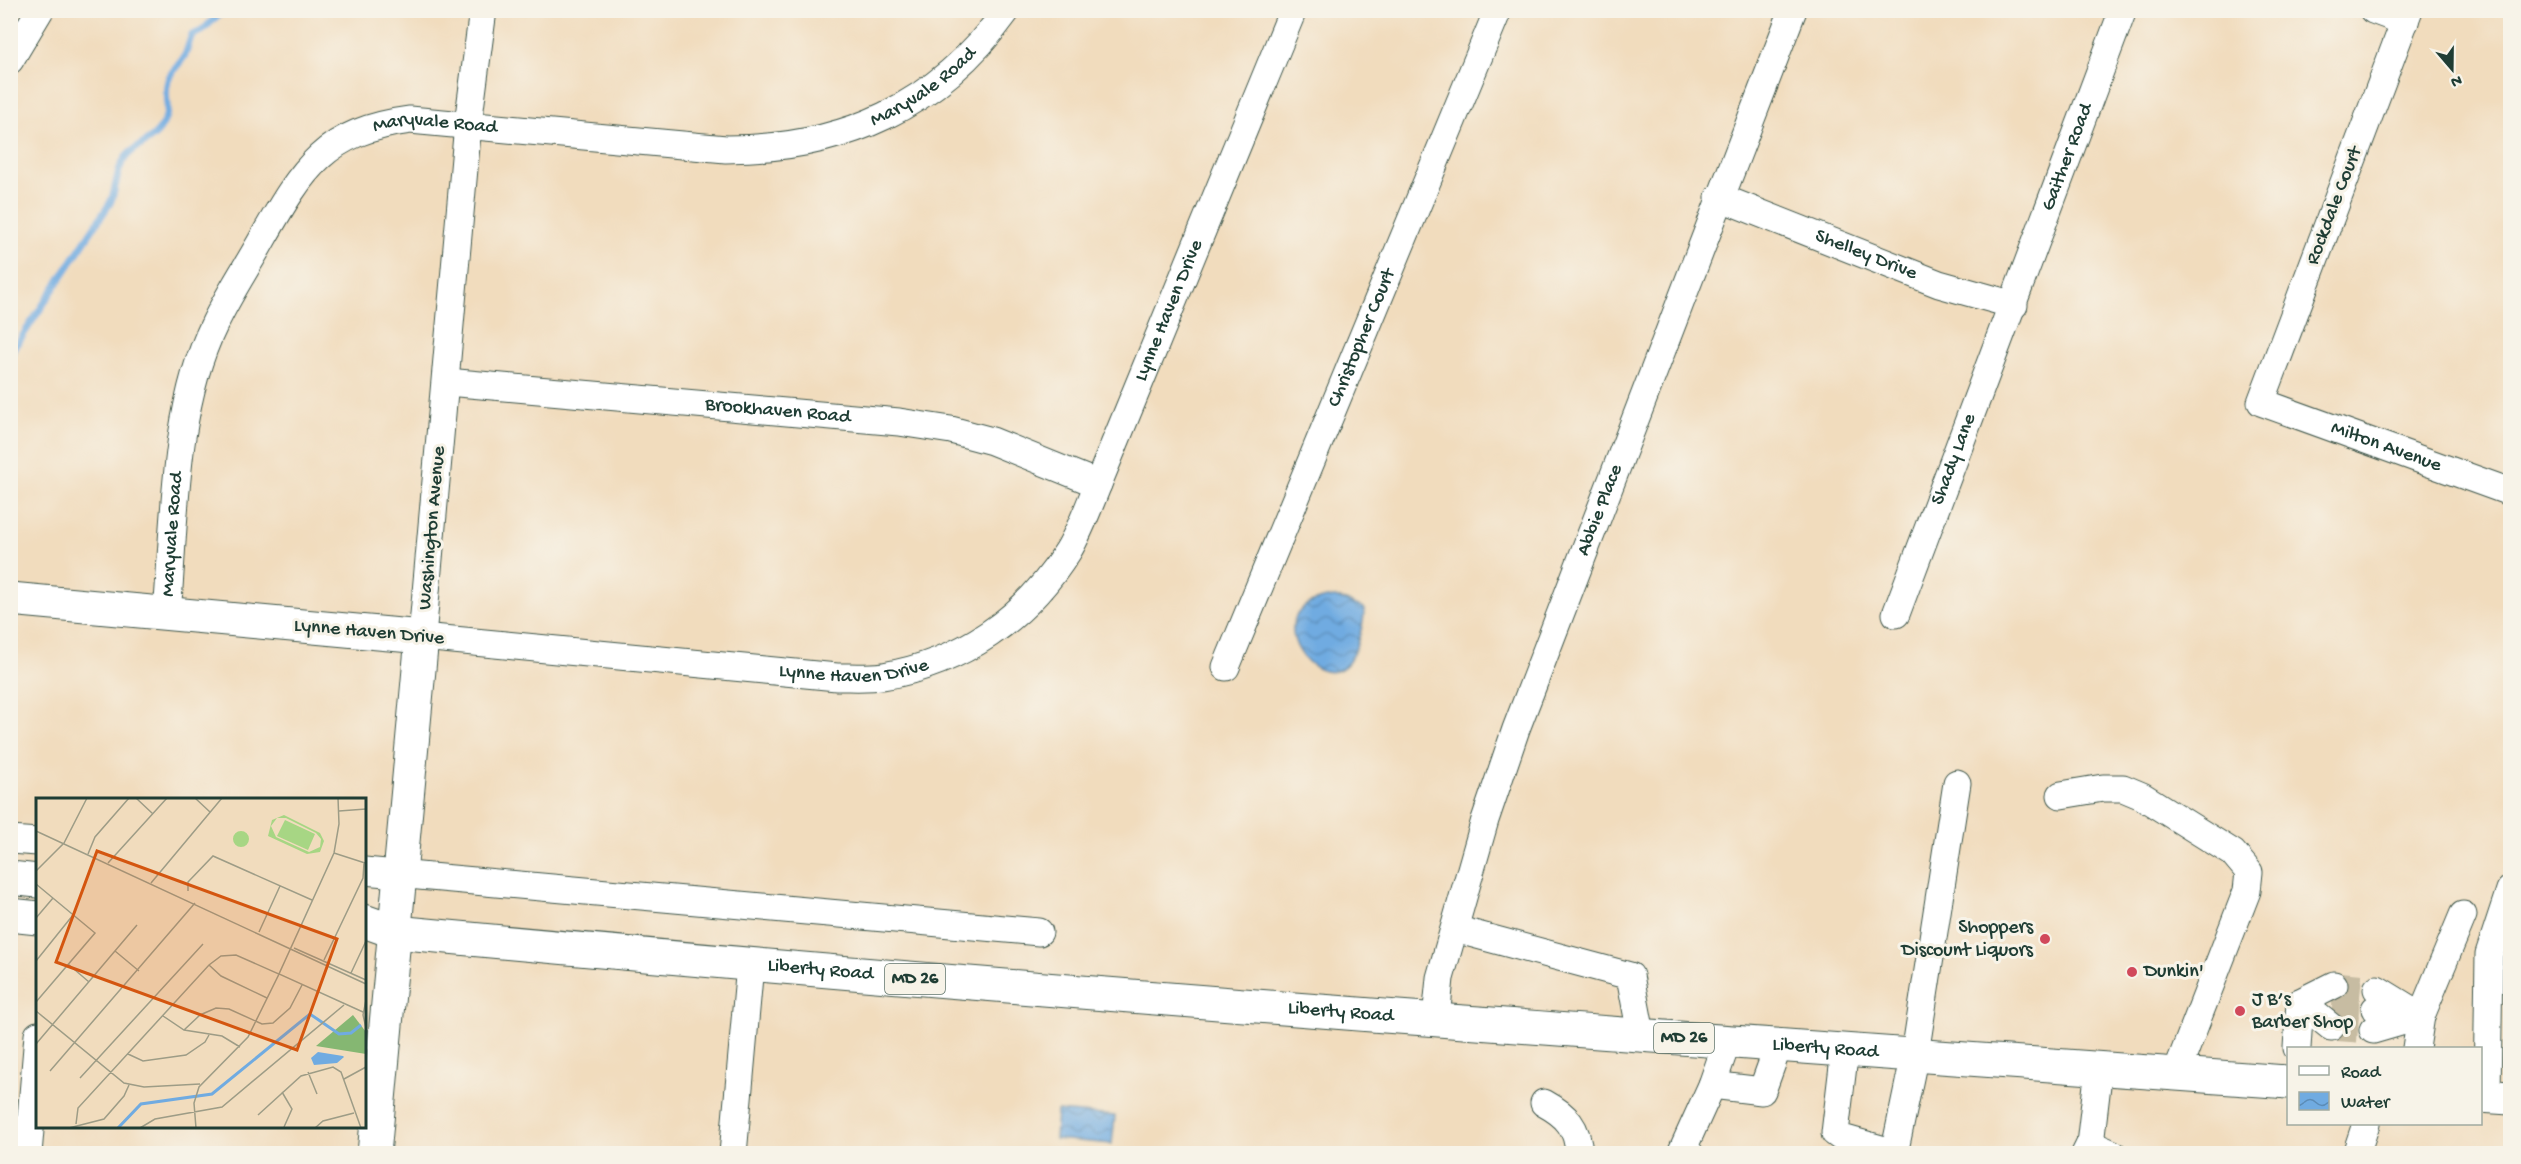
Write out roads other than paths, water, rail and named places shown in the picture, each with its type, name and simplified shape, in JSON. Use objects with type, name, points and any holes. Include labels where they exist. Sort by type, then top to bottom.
[{"type":"main road","name":"Lynne Haven Drive","points":[[10,599],[422,637]]},
{"type":"main road","name":"Washington Avenue","points":[[374,1154],[372,1098],[380,935],[400,874],[422,637]]},
{"type":"main road","points":[[10,878],[36,881]]},
{"type":"main road","points":[[10,915],[36,918]]},
{"type":"main road","name":"Liberty Road","points":[[366,923],[380,935],[1726,1042],[2287,1082]]},
{"type":"street","points":[[10,60],[39,10]]},
{"type":"street","name":"Washington Avenue","points":[[422,637],[447,382],[468,124],[483,10]]},
{"type":"street","name":"Maryvale Road","points":[[166,614],[183,427],[200,361],[213,326],[292,187],[310,164],[330,148],[350,135],[378,124],[410,120],[726,149],[768,149],[804,144],[886,116],[927,92],[961,64],[1007,10]]},
{"type":"street","name":"Lynne Haven Drive","points":[[422,637],[837,677],[881,676],[922,667],[957,653],[987,637],[1020,611],[1047,583],[1069,549],[1098,484],[1293,10]]},
{"type":"street","name":"Christopher Court","points":[[1226,667],[1498,10]]},
{"type":"street","name":"Abbie Place","points":[[1436,1019],[1440,978],[1485,820],[1516,729],[1719,197],[1793,10]]},
{"type":"street","name":"Gaither Road","points":[[2014,305],[2123,10]]},
{"type":"street","points":[[2373,10],[2407,16]]},
{"type":"street","name":"Rockdale Court","points":[[2261,402],[2407,16]]},
{"type":"street","name":"Shelley Drive","points":[[1719,197],[1939,284],[2014,305]]},
{"type":"street","name":"Shady Lane","points":[[1896,614],[2014,305]]},
{"type":"street","name":"Brookhaven Road","points":[[447,382],[899,422],[951,429],[993,441],[1098,484]]},
{"type":"street","name":"Milton Avenue","points":[[2261,402],[2511,492]]},
{"type":"street","points":[[1845,1049],[1835,1133],[1842,1138],[1895,1153],[1915,1054],[1957,783]]},
{"type":"street","points":[[2061,795],[2122,788],[2142,796],[2233,853],[2249,872],[2247,891],[2176,1074]]},
{"type":"street","points":[[10,840],[36,843]]},
{"type":"street","points":[[366,871],[1039,932]]},
{"type":"street","points":[[2493,1097],[2499,1025],[2489,954],[2511,890]]},
{"type":"street","points":[[2416,1047],[2421,1016],[2463,915]]},
{"type":"street","points":[[1455,928],[1630,976],[1641,1034]]},
{"type":"street","points":[[733,1154],[750,965]]},
{"type":"street","points":[[2300,1002],[2332,1006],[2300,1002]]},
{"type":"street","points":[[2297,1047],[2300,1002]]},
{"type":"street","points":[[2421,1016],[2375,1009],[2421,1016]]},
{"type":"street","points":[[1690,1154],[1682,1151],[1712,1085],[1726,1042]]},
{"type":"street","points":[[1712,1085],[1762,1091],[1779,1044]]},
{"type":"street","points":[[28,1154],[36,1059]]},
{"type":"street","points":[[2096,1150],[2099,1068]]},
{"type":"street","points":[[1544,1103],[1562,1113],[1571,1124],[1578,1138],[1579,1154]]},
{"type":"street","points":[[2356,1154],[2366,1125]]},
{"type":"water","points":[[1335,597],[1364,608],[1364,613],[1357,644],[1346,665],[1330,672],[1315,667],[1301,654],[1294,637],[1295,619],[1307,605]]},
{"type":"water","points":[[1057,1111],[1115,1116],[1112,1144],[1055,1139]]},
{"type":"waterway","points":[[10,355],[110,203],[122,163],[126,157],[160,129],[167,109],[168,80],[184,57],[192,35],[202,31],[223,10]]},
{"type":"tunnel","points":[[2334,985],[2377,989]]},
{"type":"tunnel","points":[[2332,1007],[2375,1009]]},
{"type":"tunnel","points":[[2331,1027],[2373,1030]]},
{"type":"place","name":"Shoppers Discount Liquors","points":[[2045,939]]},
{"type":"place","name":"Dunkin'","points":[[2132,972]]},
{"type":"place","name":"J B’s Barber Shop","points":[[2240,1011]]}]
